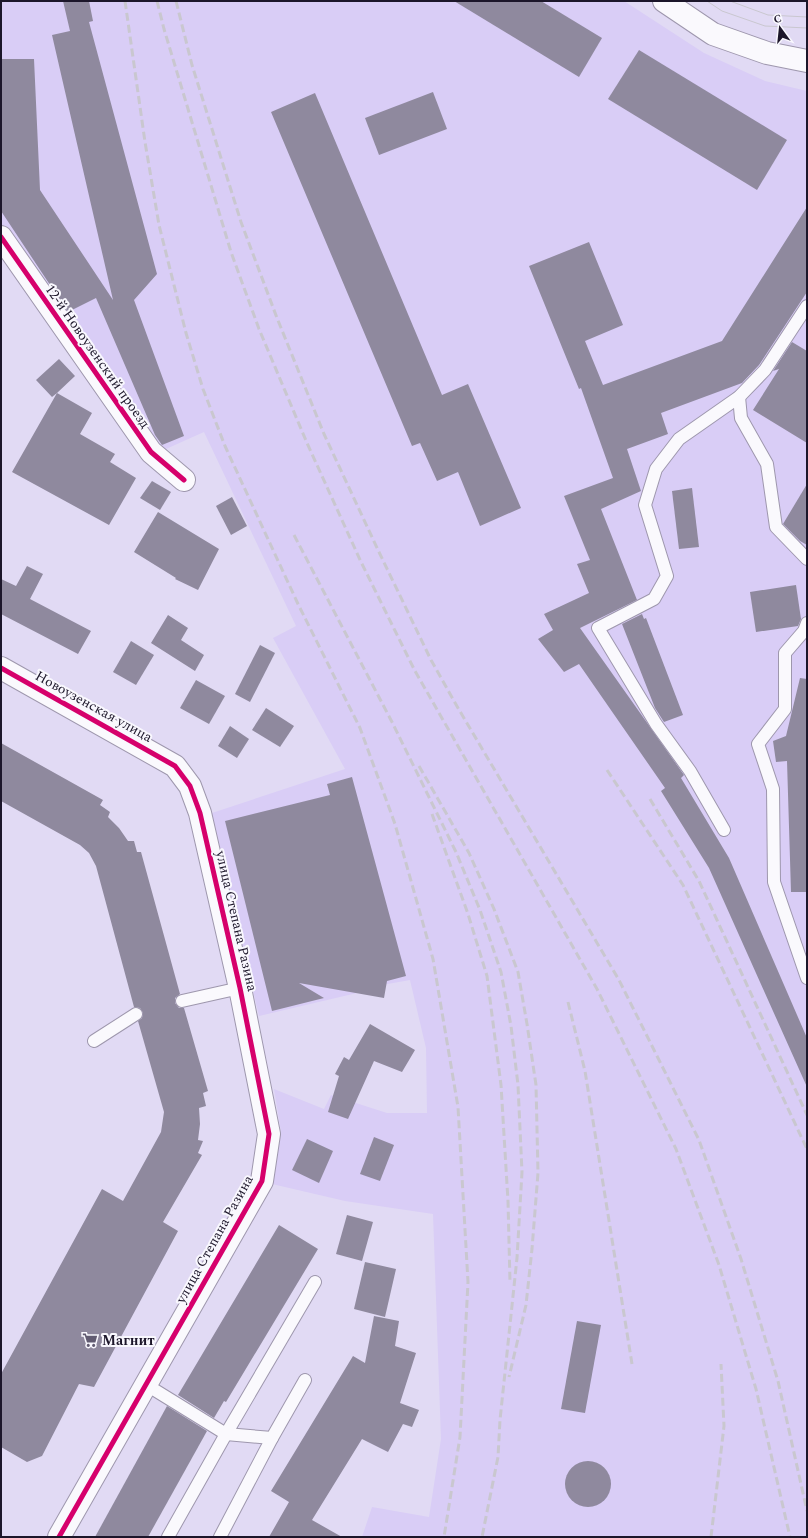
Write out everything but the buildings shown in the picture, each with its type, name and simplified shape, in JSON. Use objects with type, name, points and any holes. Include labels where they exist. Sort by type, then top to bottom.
[{"type":"street","points":[[664,1],[713,34],[767,53],[807,61]]},
{"type":"street","name":"12-й Новоузенский проезд","points":[[1,237],[151,452],[184,480]]},
{"type":"street","name":"Новоузенская улица","points":[[1,668],[175,766]]},
{"type":"street","name":"улица Степана Разина","points":[[59,1537],[262,1181],[269,1134],[240,988],[200,813],[190,786],[175,766]]},
{"type":"lane","points":[[724,830],[690,771],[656,724],[598,628],[654,599],[667,576],[645,505],[656,469],[679,439],[739,397],[765,370],[805,313]]},
{"type":"lane","points":[[739,397],[741,418],[767,464],[776,526],[807,559]]},
{"type":"lane","points":[[807,623],[804,631],[785,653],[785,709],[758,744],[773,789],[774,882],[807,978]]},
{"type":"lane","points":[[182,1001],[240,988]]},
{"type":"lane","points":[[94,1041],[136,1014]]},
{"type":"lane","points":[[168,1537],[315,1282]]},
{"type":"lane","points":[[220,1537],[272,1438],[305,1380]]},
{"type":"lane","points":[[145,1384],[226,1434],[272,1438]]},
{"type":"shaded area","points":[[1,1],[624,1],[704,53],[765,81],[807,91],[807,1537],[362,1537],[372,1507],[429,1517],[441,1439],[433,1214],[345,1201],[272,1184],[281,1132],[274,1089],[324,1109],[331,1095],[387,1113],[427,1113],[426,1048],[410,980],[382,985],[357,993],[259,1016],[212,813],[345,769],[273,638],[296,626],[204,432],[157,453],[1,235]]},
{"type":"tram line","points":[[707,1],[722,11],[765,26],[807,28]]},
{"type":"tram line","points":[[730,1],[768,15],[807,17]]},
{"type":"railway","points":[[125,1],[145,142],[159,225],[186,333],[203,389],[225,446],[298,604],[360,728],[395,824],[433,959],[458,1107],[468,1282],[460,1437],[444,1537]]},
{"type":"railway","points":[[157,1],[164,29],[231,252],[259,329],[307,443],[361,562],[415,671],[597,989],[676,1149],[719,1265],[756,1389],[790,1537]]},
{"type":"railway","points":[[176,1],[192,65],[241,222],[277,318],[324,434],[431,660],[619,980],[699,1140],[741,1259],[778,1381],[807,1511]]},
{"type":"railway","points":[[294,535],[392,722],[456,852],[480,910],[501,972],[511,1026],[518,1085],[522,1172],[517,1258],[500,1420],[498,1457],[482,1537]]},
{"type":"railway","points":[[419,766],[469,853],[494,909],[518,972],[536,1085],[538,1173],[532,1249],[526,1305],[509,1377]]},
{"type":"railway","points":[[607,770],[683,885],[807,1149]]},
{"type":"railway","points":[[650,799],[699,881],[807,1115]]},
{"type":"railway","points":[[432,814],[468,914],[487,976],[501,1085],[508,1201],[510,1282]]},
{"type":"railway","points":[[568,1002],[585,1071],[632,1364]]},
{"type":"railway","points":[[711,1537],[724,1426],[721,1364]]},
{"type":"cycle path","points":[[1,237],[151,452],[184,480]]},
{"type":"cycle path","points":[[1,668],[175,766],[190,786],[200,813],[240,988],[269,1134],[262,1181],[59,1537]]},
{"type":"place","name":"Магнит","points":[[90,1340]]}]
